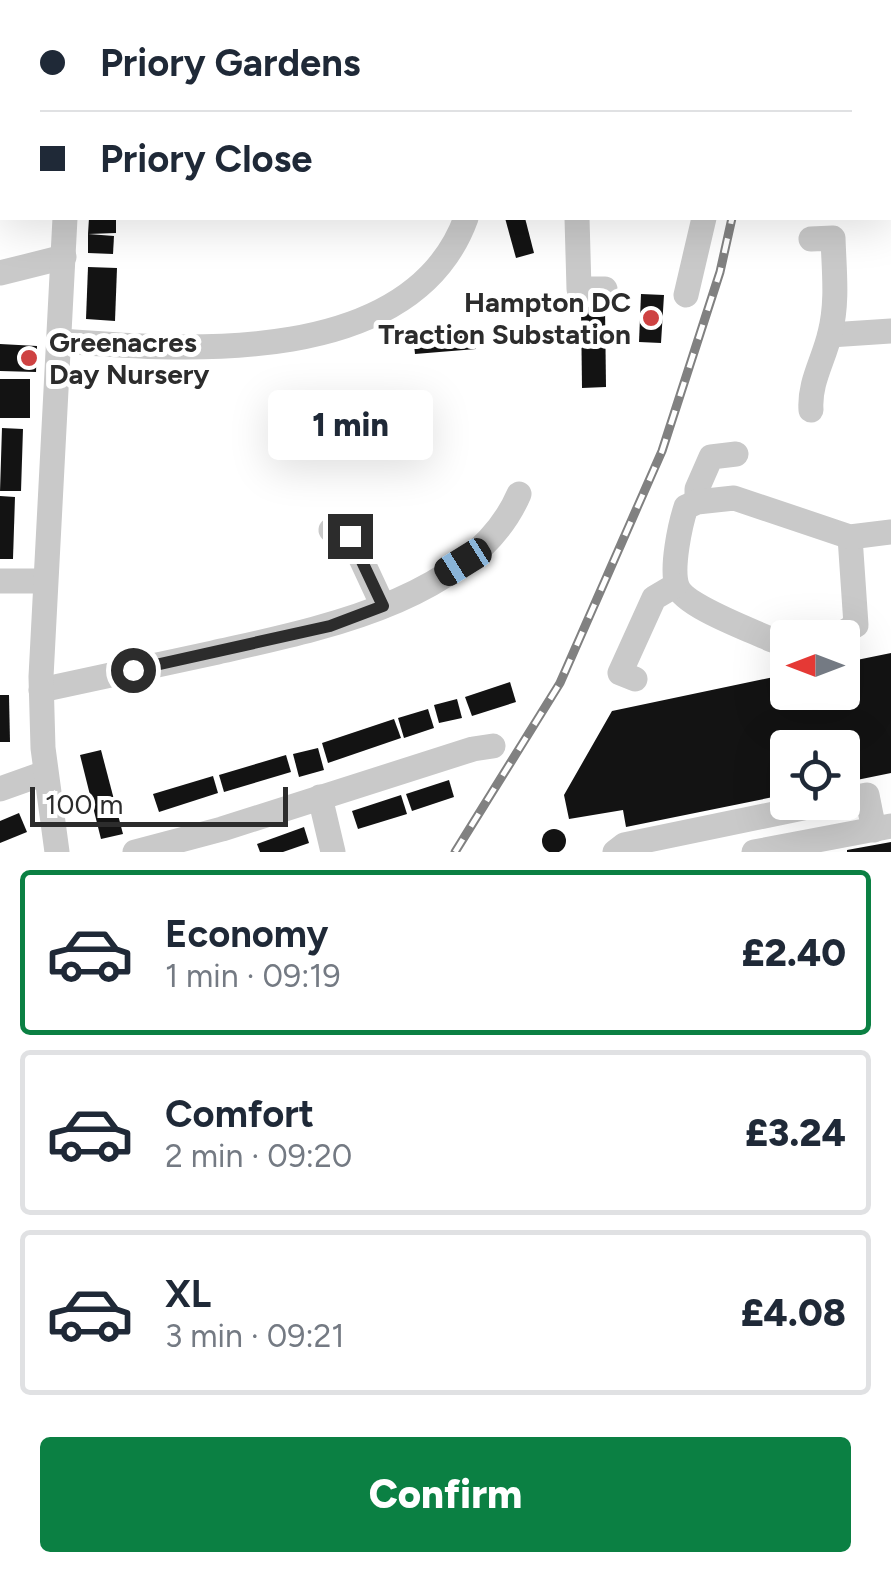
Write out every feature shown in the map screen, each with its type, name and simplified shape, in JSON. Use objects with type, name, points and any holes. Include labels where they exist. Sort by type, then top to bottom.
[{"type":"street","points":[[58,852],[45,772],[42,690],[65,220]]},
{"type":"street","points":[[61,342],[232,346],[348,324],[392,306],[430,280],[452,251],[465,220]]},
{"type":"street","points":[[578,220],[578,289],[605,289]]},
{"type":"street","points":[[686,295],[704,220]]},
{"type":"street","points":[[811,410],[810,392],[830,335],[835,304],[833,238],[812,239]]},
{"type":"street","points":[[0,272],[64,258]]},
{"type":"street","points":[[830,335],[891,332]]},
{"type":"street","points":[[697,502],[697,488],[711,457],[736,454]]},
{"type":"street","points":[[42,690],[313,630],[383,606],[475,554],[499,531],[519,494]]},
{"type":"street","points":[[770,639],[686,598],[676,584],[678,531],[686,508],[697,502],[734,498],[850,537],[891,532]]},
{"type":"street","points":[[331,530],[350,536],[383,606]]},
{"type":"street","points":[[850,537],[856,620]]},
{"type":"street","points":[[0,580],[45,581]]},
{"type":"street","points":[[636,679],[620,673],[654,598],[676,584]]},
{"type":"street","points":[[135,852],[493,746]]},
{"type":"street","points":[[0,789],[45,772]]},
{"type":"street","points":[[754,852],[813,846],[883,828],[867,795],[860,796]]},
{"type":"street","points":[[320,796],[332,852]]},
{"type":"street","points":[[615,852],[624,845],[770,815]]},
{"type":"building","points":[[89,220],[116,220],[116,233],[88,234]]},
{"type":"building","points":[[506,220],[526,220],[534,253],[516,258]]},
{"type":"building","points":[[88,234],[114,236],[113,254],[88,253]]},
{"type":"building","points":[[88,267],[117,268],[115,321],[86,319]]},
{"type":"building","name":"Hampton DC Traction Substation","points":[[641,294],[664,295],[661,343],[639,342]]},
{"type":"building","points":[[581,307],[605,307],[606,387],[582,388]]},
{"type":"building","points":[[475,329],[476,349],[415,354],[413,335]]},
{"type":"building","points":[[0,344],[37,346],[36,372],[0,371]]},
{"type":"building","points":[[0,379],[30,379],[30,418],[0,418]]},
{"type":"building","points":[[2,428],[23,429],[21,491],[0,491]]},
{"type":"building","points":[[0,496],[15,497],[13,559],[0,559]]},
{"type":"building","points":[[891,653],[891,773],[860,779],[860,730],[770,730],[770,798],[626,827],[623,810],[569,819],[564,795],[612,711],[770,678],[770,710],[860,710],[860,659]]},
{"type":"building","points":[[510,682],[516,702],[472,716],[465,697]]},
{"type":"building","points":[[0,695],[9,695],[10,742],[0,742]]},
{"type":"building","points":[[457,699],[462,718],[439,723],[434,705]]},
{"type":"building","points":[[428,709],[434,728],[404,738],[398,718]]},
{"type":"building","points":[[394,719],[401,738],[328,763],[322,743]]},
{"type":"building","points":[[318,748],[324,770],[299,777],[293,754]]},
{"type":"building","points":[[101,750],[123,834],[101,839],[80,755]]},
{"type":"building","points":[[286,755],[291,772],[224,792],[219,775]]},
{"type":"building","points":[[213,776],[218,793],[159,812],[153,794]]},
{"type":"building","points":[[449,780],[454,797],[412,811],[406,794]]},
{"type":"building","points":[[401,795],[407,814],[358,829],[352,811]]},
{"type":"building","points":[[19,813],[27,832],[0,843],[0,821]]},
{"type":"building","points":[[304,827],[309,843],[283,852],[260,852],[257,844]]},
{"type":"building","points":[[550,830],[558,830],[565,837],[565,845],[558,852],[550,852],[543,845],[543,837]]},
{"type":"building","points":[[891,842],[891,852],[847,852],[847,850]]},
{"type":"railway","points":[[455,852],[560,683],[662,451],[720,272],[732,220]]},
{"type":"place","name":"Hampton DC Traction Substation","points":[[651,318]]},
{"type":"place","name":"Greenacres Day Nursery","points":[[29,358]]},
{"type":"route","points":[[133,670],[330,626],[383,606],[350,536]]}]
